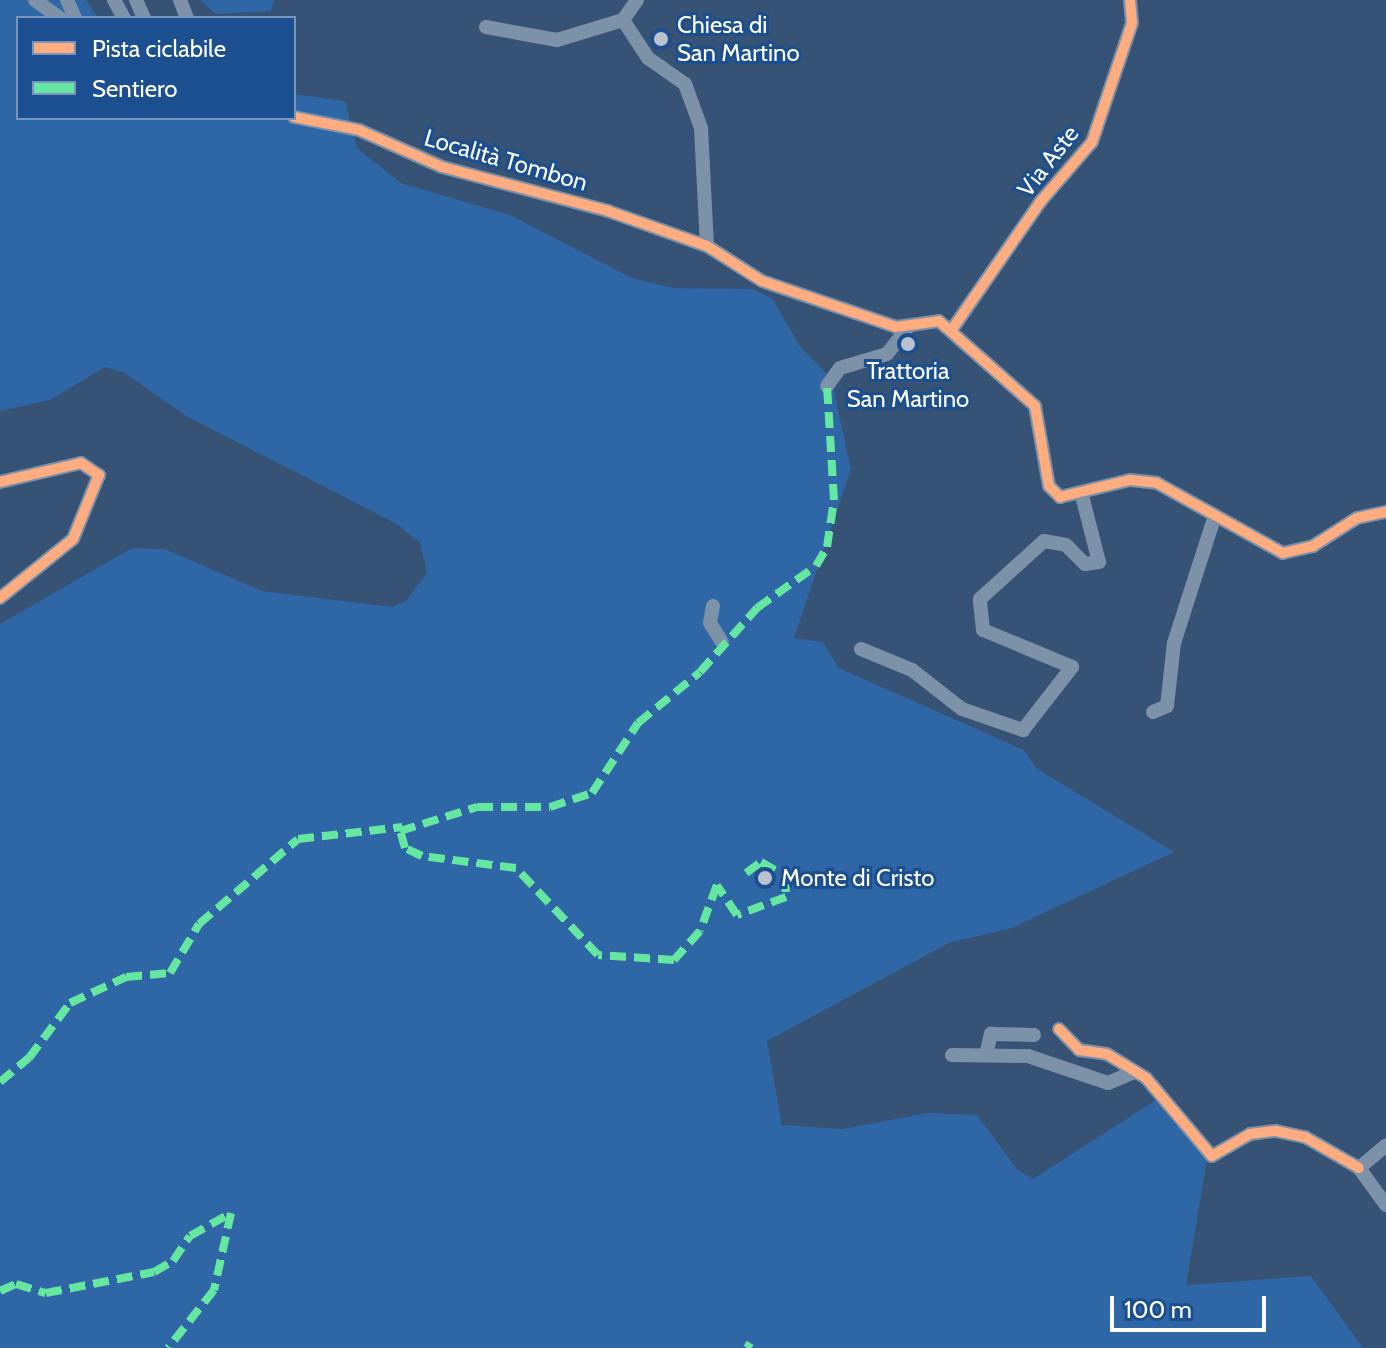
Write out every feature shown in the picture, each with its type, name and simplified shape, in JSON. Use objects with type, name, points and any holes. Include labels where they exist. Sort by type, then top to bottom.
[{"type":"street","points":[[35,0],[57,16]]},
{"type":"street","points":[[486,27],[557,40],[623,20],[637,0]]},
{"type":"street","name":"Via Aste","points":[[953,328],[1041,201],[1092,142],[1132,23],[1130,0]]},
{"type":"street","points":[[623,20],[648,58],[688,88],[703,137],[707,246],[762,281],[906,330]]},
{"type":"street","name":"Località Tombon","points":[[296,117],[359,130],[442,167],[557,193],[707,246]]},
{"type":"street","points":[[827,386],[840,368],[887,354],[906,330],[931,319],[953,328],[1035,406],[1054,493],[1082,496],[1130,480],[1157,483],[1283,553],[1313,546],[1357,518],[1386,512]]},
{"type":"street","points":[[0,482],[81,463],[99,475],[73,539],[0,598]]},
{"type":"street","points":[[861,649],[912,670],[972,715],[1023,730],[1072,667],[983,630],[980,599],[1044,541],[1066,545],[1085,564],[1099,562],[1082,496]]},
{"type":"street","points":[[1153,712],[1167,706],[1174,643],[1215,515]]},
{"type":"street","points":[[713,606],[710,623],[722,642]]},
{"type":"street","points":[[1059,1029],[1079,1050],[1107,1054],[1172,1103],[1212,1156],[1250,1134],[1276,1131],[1305,1137],[1359,1168],[1386,1205]]},
{"type":"street","points":[[986,1055],[991,1034],[1034,1035]]},
{"type":"street","points":[[952,1055],[1045,1060],[1108,1083],[1131,1073]]},
{"type":"street","points":[[1359,1168],[1386,1145]]},
{"type":"shaded area","points":[[0,0],[86,0],[97,16],[16,16],[16,120],[296,120],[296,94],[345,101],[357,148],[401,183],[510,215],[632,278],[674,288],[752,289],[772,298],[801,348],[831,378],[851,469],[794,638],[823,642],[839,668],[1024,750],[1036,768],[1174,852],[1012,928],[949,943],[767,1041],[782,1125],[843,1129],[927,1113],[977,1115],[1017,1169],[1033,1179],[1156,1100],[1176,1126],[1194,1135],[1207,1159],[1186,1285],[1311,1276],[1363,1348],[0,1348],[0,624],[132,548],[165,549],[262,591],[392,607],[407,600],[427,572],[420,543],[397,524],[188,417],[123,372],[105,367],[50,400],[0,411]]},
{"type":"shaded area","points":[[200,0],[274,0],[271,11],[216,14]]},
{"type":"marked path","points":[[746,873],[761,862],[785,876],[786,897],[737,915],[717,885],[700,931],[674,960],[598,955],[516,868],[422,856],[405,848],[400,831],[477,807],[550,807],[592,793],[638,723],[700,672],[757,608],[816,566],[827,547],[834,500],[827,386]]},
{"type":"marked path","points":[[0,1082],[29,1058],[70,1003],[126,977],[170,973],[199,924],[298,839],[402,827]]},
{"type":"marked path","points":[[0,1291],[16,1284],[46,1293],[154,1272],[173,1261],[190,1236],[231,1213],[214,1290],[168,1348]]},
{"type":"marked path","points":[[747,1348],[750,1343]]},
{"type":"cycle path","points":[[953,328],[1041,201],[1092,142],[1132,23],[1130,0]]},
{"type":"cycle path","points":[[296,117],[359,130],[442,167],[608,211],[707,246],[762,281],[896,327],[939,321],[1035,406],[1049,486],[1060,497],[1130,480],[1157,483],[1283,553],[1313,546],[1357,518],[1386,512]]},
{"type":"cycle path","points":[[0,482],[81,463],[99,475],[73,539],[0,598]]},
{"type":"cycle path","points":[[1059,1029],[1079,1050],[1107,1054],[1146,1078],[1212,1156],[1250,1134],[1276,1131],[1305,1137],[1359,1168]]},
{"type":"place","name":"Chiesa di San Martino","points":[[661,39]]},
{"type":"place","name":"Trattoria San Martino","points":[[908,344]]},
{"type":"place","name":"Monte di Cristo","points":[[765,878]]}]
